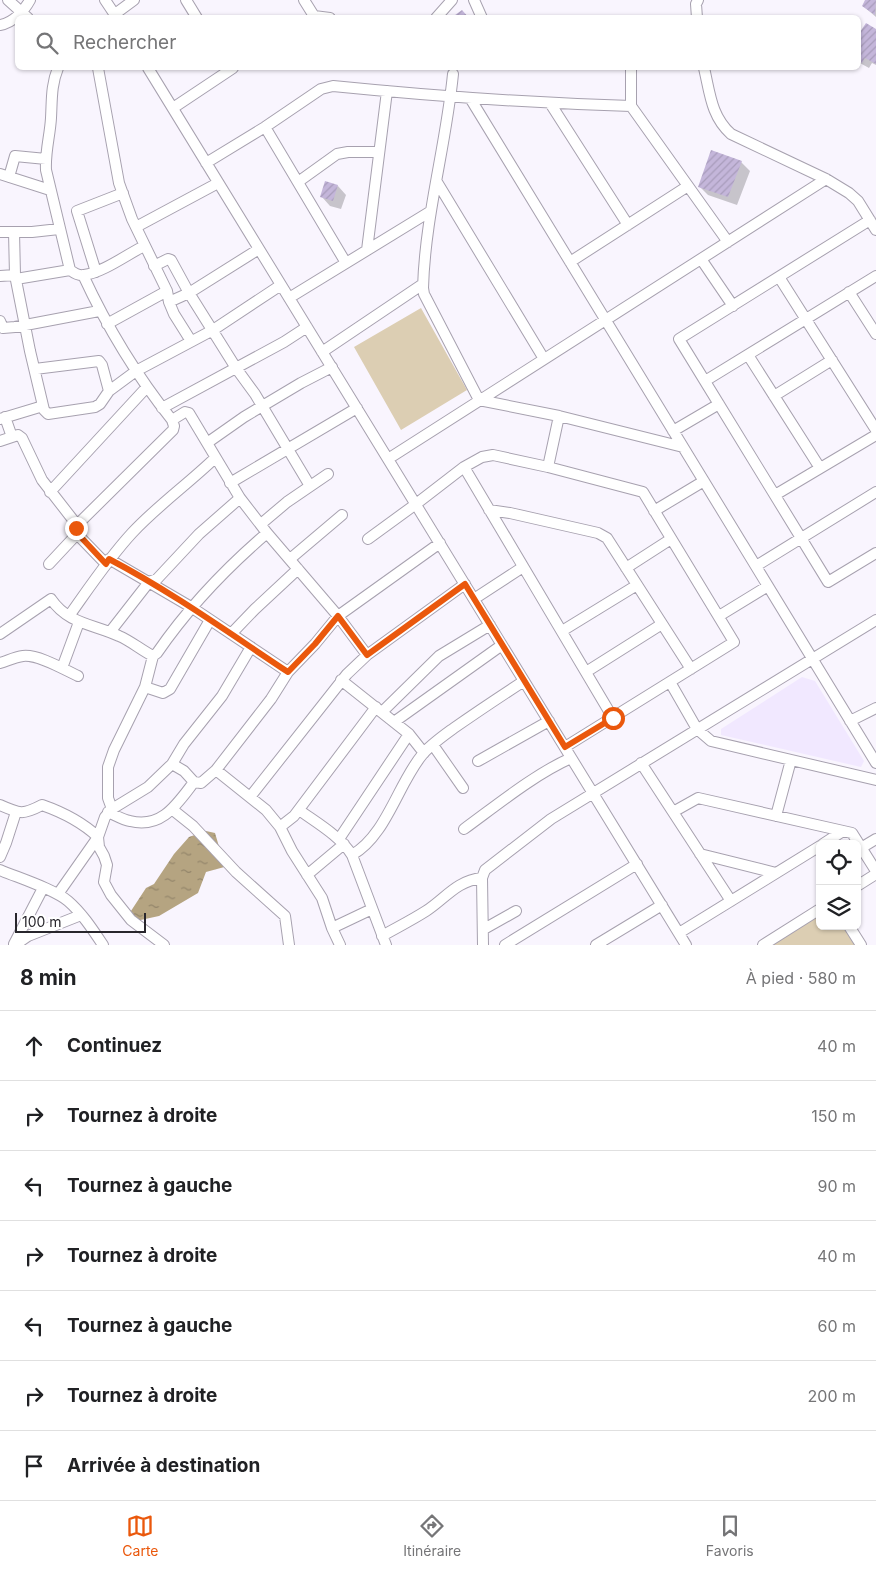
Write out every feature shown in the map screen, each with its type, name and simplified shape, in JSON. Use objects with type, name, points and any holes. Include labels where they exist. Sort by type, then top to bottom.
[{"type":"street","points":[[8,0],[25,15],[30,0]]},
{"type":"street","points":[[105,0],[115,15]]},
{"type":"street","points":[[117,15],[134,0]]},
{"type":"street","points":[[186,0],[195,15]]},
{"type":"street","points":[[304,0],[312,15]]},
{"type":"street","points":[[439,15],[452,0]]},
{"type":"street","points":[[474,0],[481,15]]},
{"type":"street","points":[[697,15],[696,4],[698,0]]},
{"type":"street","points":[[0,25],[15,19]]},
{"type":"street","points":[[58,70],[51,101],[46,170],[70,270]]},
{"type":"street","points":[[98,70],[119,183],[144,246],[191,341]]},
{"type":"street","points":[[149,70],[680,933],[685,945]]},
{"type":"street","points":[[173,108],[228,70]]},
{"type":"street","points":[[453,70],[451,97],[431,211],[423,284],[424,294],[480,400]]},
{"type":"street","points":[[631,70],[630,106],[728,242]]},
{"type":"street","points":[[704,70],[716,116],[723,127],[732,134],[826,179],[849,193],[858,201],[876,230]]},
{"type":"street","points":[[206,163],[321,89],[333,86],[451,97],[630,106]]},
{"type":"street","points":[[367,250],[387,91]]},
{"type":"street","points":[[470,98],[876,763]]},
{"type":"street","points":[[550,103],[628,225]]},
{"type":"street","points":[[266,126],[346,263]]},
{"type":"street","points":[[298,182],[337,154],[379,152]]},
{"type":"street","points":[[46,159],[15,156],[4,175],[50,190]]},
{"type":"street","points":[[388,459],[826,179]]},
{"type":"street","points":[[437,182],[544,359]]},
{"type":"street","points":[[136,227],[218,183]]},
{"type":"street","points":[[570,262],[688,186]]},
{"type":"street","points":[[96,272],[77,211],[123,193]]},
{"type":"street","points":[[289,298],[431,211]]},
{"type":"street","points":[[870,220],[679,339],[828,582],[876,553]]},
{"type":"street","points":[[0,232],[32,232],[59,229]]},
{"type":"street","points":[[14,232],[16,277],[25,326],[43,406],[46,413],[52,415],[88,409],[100,404],[109,391],[136,371],[213,330],[281,285]]},
{"type":"street","points":[[0,276],[16,277],[70,270],[76,274],[83,275],[96,272],[144,246]]},
{"type":"street","points":[[107,324],[168,296],[189,293],[259,249]]},
{"type":"street","points":[[154,266],[168,259],[171,260],[189,293],[236,368],[249,385],[310,486]]},
{"type":"street","points":[[701,259],[732,306]]},
{"type":"street","points":[[49,564],[77,530],[173,430],[174,426],[172,420],[146,388],[107,324],[83,275]]},
{"type":"street","points":[[705,381],[876,276]]},
{"type":"street","points":[[779,277],[876,430]]},
{"type":"street","points":[[322,352],[423,284]]},
{"type":"street","points":[[849,292],[876,334]]},
{"type":"street","points":[[0,322],[3,328],[25,326],[99,310]]},
{"type":"street","points":[[162,408],[284,342],[307,327]]},
{"type":"street","points":[[748,355],[820,468]]},
{"type":"street","points":[[774,396],[832,360]]},
{"type":"street","points":[[35,369],[98,362],[102,365],[109,391]]},
{"type":"street","points":[[207,443],[233,424],[301,383],[332,367]]},
{"type":"street","points":[[50,492],[146,388]]},
{"type":"street","points":[[480,400],[559,416],[683,447]]},
{"type":"street","points":[[673,431],[719,404]]},
{"type":"street","points":[[12,437],[3,418],[43,406]]},
{"type":"street","points":[[230,483],[357,408]]},
{"type":"street","points":[[172,420],[188,412],[240,498],[267,533],[338,616],[367,655]]},
{"type":"street","points":[[548,467],[559,416]]},
{"type":"street","points":[[0,441],[18,435],[22,438],[39,475],[50,492],[77,530],[108,562],[149,582],[191,607],[288,672]]},
{"type":"street","points":[[775,495],[876,435]]},
{"type":"street","points":[[368,539],[464,467],[482,457],[493,455],[548,467],[643,492],[734,642],[565,747]]},
{"type":"street","points":[[68,616],[108,562],[147,519],[216,458]]},
{"type":"street","points":[[464,467],[613,718]]},
{"type":"street","points":[[260,524],[287,502],[328,474]]},
{"type":"street","points":[[654,511],[704,481]]},
{"type":"street","points":[[756,566],[876,492]]},
{"type":"street","points":[[110,632],[149,582],[157,579],[199,534],[240,498]]},
{"type":"street","points":[[489,510],[598,533],[607,538],[691,669]]},
{"type":"street","points":[[290,559],[342,515]]},
{"type":"street","points":[[110,810],[108,767],[114,750],[145,687],[153,656],[191,607],[234,563],[267,533]]},
{"type":"street","points":[[626,568],[672,539]]},
{"type":"street","points":[[172,764],[184,771],[194,782],[201,783],[216,770],[271,699],[288,672],[338,616],[440,543]]},
{"type":"street","points":[[474,599],[523,567]]},
{"type":"street","points":[[231,634],[298,569]]},
{"type":"street","points":[[250,797],[341,680],[367,655],[465,584]]},
{"type":"street","points":[[562,631],[637,585]]},
{"type":"street","points":[[718,616],[768,586]]},
{"type":"street","points":[[0,634],[51,599],[57,608],[68,616],[125,639],[153,656]]},
{"type":"street","points":[[145,687],[163,693],[170,689],[210,620]]},
{"type":"street","points":[[483,945],[482,878],[485,870],[551,819],[593,792],[876,620]]},
{"type":"street","points":[[62,668],[79,622]]},
{"type":"street","points":[[586,672],[662,624]]},
{"type":"street","points":[[280,827],[299,810],[379,709],[439,656],[490,625]]},
{"type":"street","points":[[394,722],[502,645]]},
{"type":"street","points":[[164,945],[131,920],[111,895],[104,882],[107,865],[99,847],[98,837],[101,825],[110,810],[148,787],[172,764],[184,744],[222,696],[251,647]]},
{"type":"street","points":[[0,663],[29,656],[78,676]]},
{"type":"street","points":[[341,680],[409,734],[424,752]]},
{"type":"street","points":[[352,855],[369,841],[384,820],[414,766],[424,752],[468,718],[524,681]]},
{"type":"street","points":[[670,682],[698,729],[711,741],[876,780]]},
{"type":"street","points":[[850,720],[876,708]]},
{"type":"street","points":[[478,761],[549,721]]},
{"type":"street","points":[[307,875],[341,842],[409,734]]},
{"type":"street","points":[[433,745],[463,788]]},
{"type":"street","points":[[464,829],[507,798],[560,763],[571,758]]},
{"type":"street","points":[[776,816],[790,760]]},
{"type":"street","points":[[641,763],[731,901]]},
{"type":"street","points":[[216,770],[271,814],[322,898],[340,945]]},
{"type":"street","points":[[110,810],[129,821],[149,823],[172,810],[194,782]]},
{"type":"street","points":[[673,812],[698,798],[852,833],[856,840]]},
{"type":"street","points":[[0,805],[20,814],[30,812],[42,805],[88,827],[98,837]]},
{"type":"street","points":[[172,810],[193,826],[236,872],[285,916],[289,945]]},
{"type":"street","points":[[299,810],[341,842],[352,855],[382,942],[461,883],[471,879],[482,878]]},
{"type":"street","points":[[0,857],[16,812]]},
{"type":"street","points":[[829,840],[843,831]]},
{"type":"street","points":[[58,894],[98,837]]},
{"type":"street","points":[[858,885],[876,872],[861,848],[876,839]]},
{"type":"street","points":[[680,933],[816,848]]},
{"type":"street","points":[[700,854],[776,873]]},
{"type":"street","points":[[505,945],[637,864]]},
{"type":"street","points":[[0,870],[58,894],[69,902],[88,923],[102,945]]},
{"type":"street","points":[[14,945],[43,888]]},
{"type":"street","points":[[596,945],[662,905]]},
{"type":"street","points":[[332,928],[372,909]]},
{"type":"street","points":[[484,930],[516,911]]},
{"type":"street","points":[[763,945],[816,912]]},
{"type":"street","points":[[14,945],[28,936],[81,915]]},
{"type":"street","points":[[852,930],[861,945]]},
{"type":"shaded area","points":[[421,308],[467,390],[401,430],[354,347]]},
{"type":"shaded area","points":[[802,677],[815,681],[864,761],[861,767],[721,735],[721,729]]},
{"type":"shaded area","points":[[816,918],[816,930],[846,930],[855,945],[773,945]]},
{"type":"water","points":[[206,831],[215,833],[220,850],[228,866],[206,872],[198,893],[159,916],[136,921],[129,914],[146,888],[154,884],[174,854],[189,837]]},
{"type":"building","points":[[865,0],[876,0],[875,15],[862,6]]},
{"type":"building","points":[[462,10],[466,15],[455,15]]},
{"type":"building","points":[[866,23],[876,29],[876,64],[865,58],[861,62],[861,30]]},
{"type":"building","points":[[711,150],[742,161],[728,197],[698,187]]},
{"type":"building","points":[[325,181],[338,185],[333,201],[320,197]]},
{"type":"route","points":[[76,528],[78,534],[106,564],[109,559],[149,582],[191,607],[288,672],[338,616],[367,655],[465,584],[565,747],[613,718]]}]
